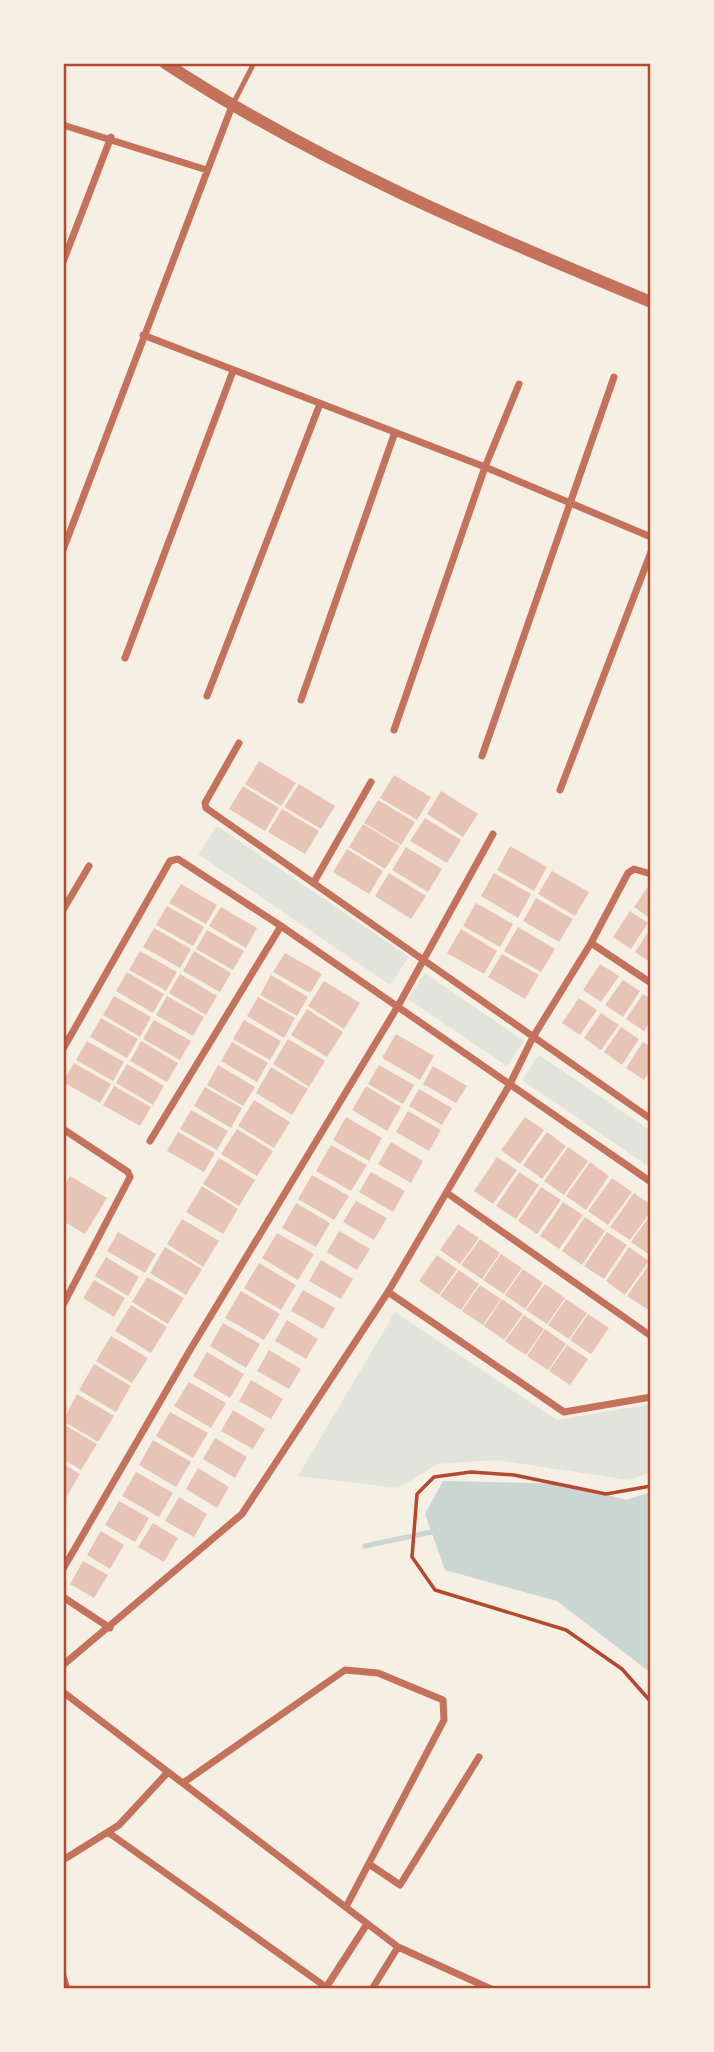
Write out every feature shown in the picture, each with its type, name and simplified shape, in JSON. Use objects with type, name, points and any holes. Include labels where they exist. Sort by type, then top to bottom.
[{"type":"street","points":[[165,63],[232,107],[464,224],[651,302]]},
{"type":"street","points":[[63,550],[232,107]]},
{"type":"street","points":[[63,125],[111,137],[207,170]]},
{"type":"street","points":[[63,262],[111,137]]},
{"type":"street","points":[[143,335],[485,467],[651,537]]},
{"type":"street","points":[[125,658],[233,371]]},
{"type":"street","points":[[482,756],[614,377]]},
{"type":"street","points":[[394,730],[485,467],[519,384]]},
{"type":"street","points":[[207,696],[320,404]]},
{"type":"street","points":[[301,700],[395,432]]},
{"type":"street","points":[[560,790],[651,552]]},
{"type":"street","points":[[239,743],[205,807],[651,1119]]},
{"type":"street","points":[[314,882],[371,782]]},
{"type":"street","points":[[63,1569],[190,1350],[398,1006],[422,958],[494,834]]},
{"type":"street","points":[[63,1049],[170,861],[181,861],[281,926],[651,1182]]},
{"type":"street","points":[[63,910],[89,866]]},
{"type":"street","points":[[63,1665],[242,1514],[388,1292],[510,1084],[533,1037],[591,943],[628,873],[634,869],[651,874]]},
{"type":"street","points":[[150,1141],[281,926]]},
{"type":"street","points":[[591,943],[651,983]]},
{"type":"street","points":[[63,1305],[130,1177],[128,1172],[66,1131]]},
{"type":"street","points":[[447,1193],[651,1336]]},
{"type":"street","points":[[388,1292],[564,1412],[651,1397]]},
{"type":"street","points":[[63,1597],[110,1628]]},
{"type":"street","points":[[183,1783],[345,1670],[378,1673],[443,1700],[444,1720],[346,1907]]},
{"type":"street","points":[[63,1692],[398,1947],[491,1989]]},
{"type":"street","points":[[369,1864],[400,1885],[479,1758]]},
{"type":"street","points":[[63,1860],[109,1833],[168,1772]]},
{"type":"street","points":[[109,1833],[325,1988],[367,1924]]},
{"type":"street","points":[[372,1989],[398,1947]]},
{"type":"street","points":[[63,1976],[67,1989]]},
{"type":"lane","points":[[232,107],[254,63]]},
{"type":"path","points":[[651,1486],[606,1494],[514,1475],[471,1472],[435,1477],[417,1494],[412,1557],[435,1590],[566,1630],[622,1669],[651,1702]]},
{"type":"shaded area","points":[[217,826],[409,957],[390,985],[198,854]]},
{"type":"shaded area","points":[[425,973],[524,1041],[507,1066],[408,999]]},
{"type":"shaded area","points":[[539,1055],[651,1131],[651,1168],[522,1080]]},
{"type":"shaded area","points":[[395,1312],[557,1420],[651,1404],[651,1472],[629,1480],[497,1460],[438,1464],[398,1488],[298,1476]]},
{"type":"shaded area","points":[[443,1481],[569,1484],[626,1500],[651,1492],[651,1673],[557,1601],[445,1570],[425,1514]]},
{"type":"building","points":[[259,761],[296,783],[281,806],[245,784]]},
{"type":"building","points":[[394,775],[431,797],[417,820],[380,798]]},
{"type":"building","points":[[299,784],[335,806],[321,829],[284,807]]},
{"type":"building","points":[[243,786],[279,808],[265,831],[229,809]]},
{"type":"building","points":[[441,791],[478,814],[463,837],[427,814]]},
{"type":"building","points":[[378,800],[415,822],[401,845],[364,823]]},
{"type":"building","points":[[282,809],[319,831],[305,854],[268,832]]},
{"type":"building","points":[[425,818],[461,840],[447,863],[410,841]]},
{"type":"building","points":[[363,824],[400,846],[385,869],[349,847]]},
{"type":"building","points":[[510,846],[547,867],[534,891],[497,870]]},
{"type":"building","points":[[406,847],[442,869],[428,892],[392,870]]},
{"type":"building","points":[[347,849],[383,871],[369,894],[333,872]]},
{"type":"building","points":[[552,871],[589,892],[575,916],[538,894]]},
{"type":"building","points":[[389,873],[426,896],[411,919],[375,896]]},
{"type":"building","points":[[494,873],[531,894],[518,918],[481,896]]},
{"type":"building","points":[[651,882],[651,919],[634,907]]},
{"type":"building","points":[[181,884],[217,905],[206,924],[169,903]]},
{"type":"building","points":[[536,898],[573,919],[559,942],[523,921]]},
{"type":"building","points":[[476,903],[513,924],[500,947],[463,926]]},
{"type":"building","points":[[167,906],[204,927],[193,946],[156,925]]},
{"type":"building","points":[[221,907],[257,928],[246,948],[209,926]]},
{"type":"building","points":[[630,911],[648,923],[631,949],[613,937]]},
{"type":"building","points":[[518,927],[555,949],[541,972],[504,951]]},
{"type":"building","points":[[154,928],[191,949],[180,968],[143,947]]},
{"type":"building","points":[[651,928],[651,963],[635,952]]},
{"type":"building","points":[[461,929],[497,951],[484,974],[447,953]]},
{"type":"building","points":[[207,930],[244,951],[233,970],[196,949]]},
{"type":"building","points":[[140,951],[177,972],[166,991],[129,970]]},
{"type":"building","points":[[194,951],[231,973],[220,992],[183,971]]},
{"type":"building","points":[[285,953],[322,974],[310,993],[273,972]]},
{"type":"building","points":[[502,954],[539,975],[525,999],[488,977]]},
{"type":"building","points":[[600,964],[619,976],[601,1002],[583,990]]},
{"type":"building","points":[[127,972],[164,994],[153,1013],[116,991]]},
{"type":"building","points":[[180,974],[217,996],[206,1015],[169,993]]},
{"type":"building","points":[[271,975],[308,997],[297,1016],[260,995]]},
{"type":"building","points":[[623,980],[640,991],[623,1017],[605,1005]]},
{"type":"building","points":[[324,981],[360,1003],[344,1029],[308,1006]]},
{"type":"building","points":[[643,994],[651,999],[651,1020],[644,1031],[626,1019]]},
{"type":"building","points":[[114,996],[151,1017],[140,1037],[103,1015]]},
{"type":"building","points":[[167,996],[204,1017],[193,1036],[156,1015]]},
{"type":"building","points":[[258,997],[295,1018],[284,1038],[247,1016]]},
{"type":"building","points":[[579,998],[597,1010],[580,1035],[562,1023]]},
{"type":"building","points":[[307,1009],[343,1032],[327,1057],[291,1035]]},
{"type":"building","points":[[601,1013],[619,1025],[601,1050],[584,1038]]},
{"type":"building","points":[[101,1018],[138,1039],[127,1058],[90,1037]]},
{"type":"building","points":[[154,1020],[191,1041],[180,1060],[143,1039]]},
{"type":"building","points":[[244,1020],[281,1041],[270,1060],[233,1039]]},
{"type":"building","points":[[621,1027],[639,1039],[622,1065],[604,1052]]},
{"type":"building","points":[[396,1034],[434,1056],[420,1080],[382,1058]]},
{"type":"building","points":[[288,1039],[325,1061],[309,1087],[273,1064]]},
{"type":"building","points":[[87,1041],[124,1062],[113,1081],[76,1060]]},
{"type":"building","points":[[141,1041],[178,1063],[167,1082],[130,1061]]},
{"type":"building","points":[[232,1042],[268,1063],[257,1082],[221,1061]]},
{"type":"building","points":[[643,1042],[651,1047],[651,1069],[644,1080],[626,1068]]},
{"type":"building","points":[[74,1063],[111,1084],[100,1103],[63,1082]]},
{"type":"building","points":[[127,1064],[164,1086],[153,1105],[116,1083]]},
{"type":"building","points":[[218,1065],[255,1087],[243,1106],[207,1085]]},
{"type":"building","points":[[379,1065],[414,1085],[403,1104],[368,1084]]},
{"type":"building","points":[[433,1066],[467,1086],[456,1103],[423,1084]]},
{"type":"building","points":[[271,1067],[308,1089],[292,1115],[256,1093]]},
{"type":"building","points":[[114,1086],[151,1107],[140,1126],[103,1105]]},
{"type":"building","points":[[366,1086],[401,1107],[387,1131],[352,1110]]},
{"type":"building","points":[[205,1087],[242,1108],[231,1128],[194,1106]]},
{"type":"building","points":[[419,1089],[452,1108],[442,1125],[409,1106]]},
{"type":"building","points":[[254,1100],[290,1122],[274,1148],[238,1126]]},
{"type":"building","points":[[191,1110],[228,1131],[217,1150],[180,1129]]},
{"type":"building","points":[[408,1111],[441,1130],[429,1151],[396,1132]]},
{"type":"building","points":[[346,1117],[382,1138],[369,1161],[333,1140]]},
{"type":"building","points":[[525,1117],[544,1130],[520,1164],[501,1150]]},
{"type":"building","points":[[237,1129],[273,1151],[257,1176],[221,1154]]},
{"type":"building","points":[[178,1132],[215,1153],[204,1172],[167,1151]]},
{"type":"building","points":[[547,1132],[566,1146],[542,1179],[523,1165]]},
{"type":"building","points":[[391,1142],[423,1161],[411,1183],[378,1164]]},
{"type":"building","points":[[331,1145],[367,1165],[351,1191],[316,1171]]},
{"type":"building","points":[[568,1147],[588,1161],[564,1195],[544,1181]]},
{"type":"building","points":[[497,1157],[517,1170],[493,1204],[474,1191]]},
{"type":"building","points":[[219,1158],[255,1180],[239,1206],[203,1184]]},
{"type":"building","points":[[590,1162],[609,1176],[586,1210],[566,1196]]},
{"type":"building","points":[[371,1172],[405,1191],[393,1212],[359,1192]]},
{"type":"building","points":[[519,1172],[539,1185],[516,1219],[496,1206]]},
{"type":"building","points":[[312,1175],[349,1196],[334,1220],[298,1199]]},
{"type":"building","points":[[70,1176],[107,1198],[85,1234],[63,1221],[63,1188]]},
{"type":"building","points":[[612,1178],[632,1192],[608,1225],[588,1211]]},
{"type":"building","points":[[202,1186],[238,1209],[223,1234],[186,1212]]},
{"type":"building","points":[[541,1187],[561,1200],[537,1234],[518,1221]]},
{"type":"building","points":[[634,1193],[651,1205],[651,1211],[630,1240],[610,1227]]},
{"type":"building","points":[[356,1201],[387,1218],[374,1240],[343,1222]]},
{"type":"building","points":[[563,1202],[583,1215],[559,1249],[540,1236]]},
{"type":"building","points":[[296,1203],[330,1223],[316,1247],[282,1228]]},
{"type":"building","points":[[651,1214],[651,1256],[631,1242]]},
{"type":"building","points":[[585,1217],[605,1231],[582,1265],[562,1251]]},
{"type":"building","points":[[182,1219],[219,1241],[203,1267],[167,1244]]},
{"type":"building","points":[[458,1224],[479,1238],[460,1264],[440,1250]]},
{"type":"building","points":[[339,1231],[370,1249],[357,1270],[327,1252]]},
{"type":"building","points":[[118,1232],[156,1254],[145,1273],[107,1251]]},
{"type":"building","points":[[607,1232],[627,1245],[604,1279],[584,1266]]},
{"type":"building","points":[[277,1233],[314,1254],[298,1280],[262,1258]]},
{"type":"building","points":[[480,1239],[500,1253],[482,1279],[461,1265]]},
{"type":"building","points":[[165,1247],[202,1269],[186,1295],[150,1273]]},
{"type":"building","points":[[629,1247],[649,1261],[625,1295],[606,1281]]},
{"type":"building","points":[[501,1254],[522,1268],[504,1294],[483,1280]]},
{"type":"building","points":[[437,1255],[457,1269],[439,1295],[419,1281]]},
{"type":"building","points":[[106,1257],[139,1277],[128,1296],[95,1276]]},
{"type":"building","points":[[321,1260],[353,1279],[341,1299],[309,1281]]},
{"type":"building","points":[[651,1262],[651,1304],[647,1309],[627,1296]]},
{"type":"building","points":[[259,1263],[296,1285],[281,1310],[244,1288]]},
{"type":"building","points":[[523,1269],[543,1283],[525,1309],[505,1295]]},
{"type":"building","points":[[459,1270],[479,1284],[461,1310],[440,1296]]},
{"type":"building","points":[[147,1277],[184,1298],[168,1324],[132,1302]]},
{"type":"building","points":[[94,1280],[125,1298],[114,1317],[83,1298]]},
{"type":"building","points":[[545,1284],[565,1298],[547,1324],[526,1310]]},
{"type":"building","points":[[480,1285],[501,1299],[483,1325],[462,1311]]},
{"type":"building","points":[[303,1290],[335,1308],[323,1329],[291,1311]]},
{"type":"building","points":[[241,1291],[280,1314],[264,1340],[225,1318]]},
{"type":"building","points":[[502,1299],[523,1314],[504,1340],[484,1326]]},
{"type":"building","points":[[566,1299],[587,1313],[569,1339],[548,1325]]},
{"type":"building","points":[[131,1305],[167,1327],[151,1353],[115,1331]]},
{"type":"building","points":[[588,1314],[609,1328],[591,1354],[570,1340]]},
{"type":"building","points":[[524,1315],[544,1329],[526,1355],[505,1341]]},
{"type":"building","points":[[287,1320],[318,1339],[306,1359],[275,1341]]},
{"type":"building","points":[[223,1323],[260,1344],[246,1368],[210,1346]]},
{"type":"building","points":[[545,1329],[566,1344],[548,1370],[527,1356]]},
{"type":"building","points":[[111,1336],[148,1358],[132,1383],[96,1361]]},
{"type":"building","points":[[567,1345],[588,1359],[570,1385],[549,1371]]},
{"type":"building","points":[[269,1350],[301,1369],[289,1389],[257,1371]]},
{"type":"building","points":[[207,1352],[244,1374],[230,1398],[193,1376]]},
{"type":"building","points":[[94,1364],[131,1386],[116,1412],[79,1390]]},
{"type":"building","points":[[251,1380],[283,1399],[271,1419],[239,1401]]},
{"type":"building","points":[[189,1382],[226,1403],[211,1428],[174,1406]]},
{"type":"building","points":[[77,1394],[114,1416],[98,1442],[63,1421]]},
{"type":"building","points":[[233,1410],[265,1429],[253,1449],[221,1431]]},
{"type":"building","points":[[170,1412],[208,1433],[193,1458],[156,1436]]},
{"type":"building","points":[[63,1424],[97,1444],[81,1470],[63,1459]]},
{"type":"building","points":[[215,1438],[247,1457],[235,1478],[203,1459]]},
{"type":"building","points":[[153,1440],[191,1462],[176,1487],[139,1465]]},
{"type":"building","points":[[63,1464],[80,1474],[63,1503]]},
{"type":"building","points":[[198,1468],[229,1487],[217,1508],[186,1489]]},
{"type":"building","points":[[136,1472],[173,1493],[159,1517],[122,1496]]},
{"type":"building","points":[[179,1497],[207,1514],[194,1537],[165,1521]]},
{"type":"building","points":[[119,1501],[149,1518],[135,1542],[105,1525]]},
{"type":"building","points":[[153,1523],[178,1538],[164,1562],[138,1547]]},
{"type":"building","points":[[101,1531],[124,1545],[110,1569],[87,1555]]},
{"type":"building","points":[[83,1561],[108,1575],[94,1598],[70,1584]]},
{"type":"waterway","points":[[365,1546],[436,1531]]}]
